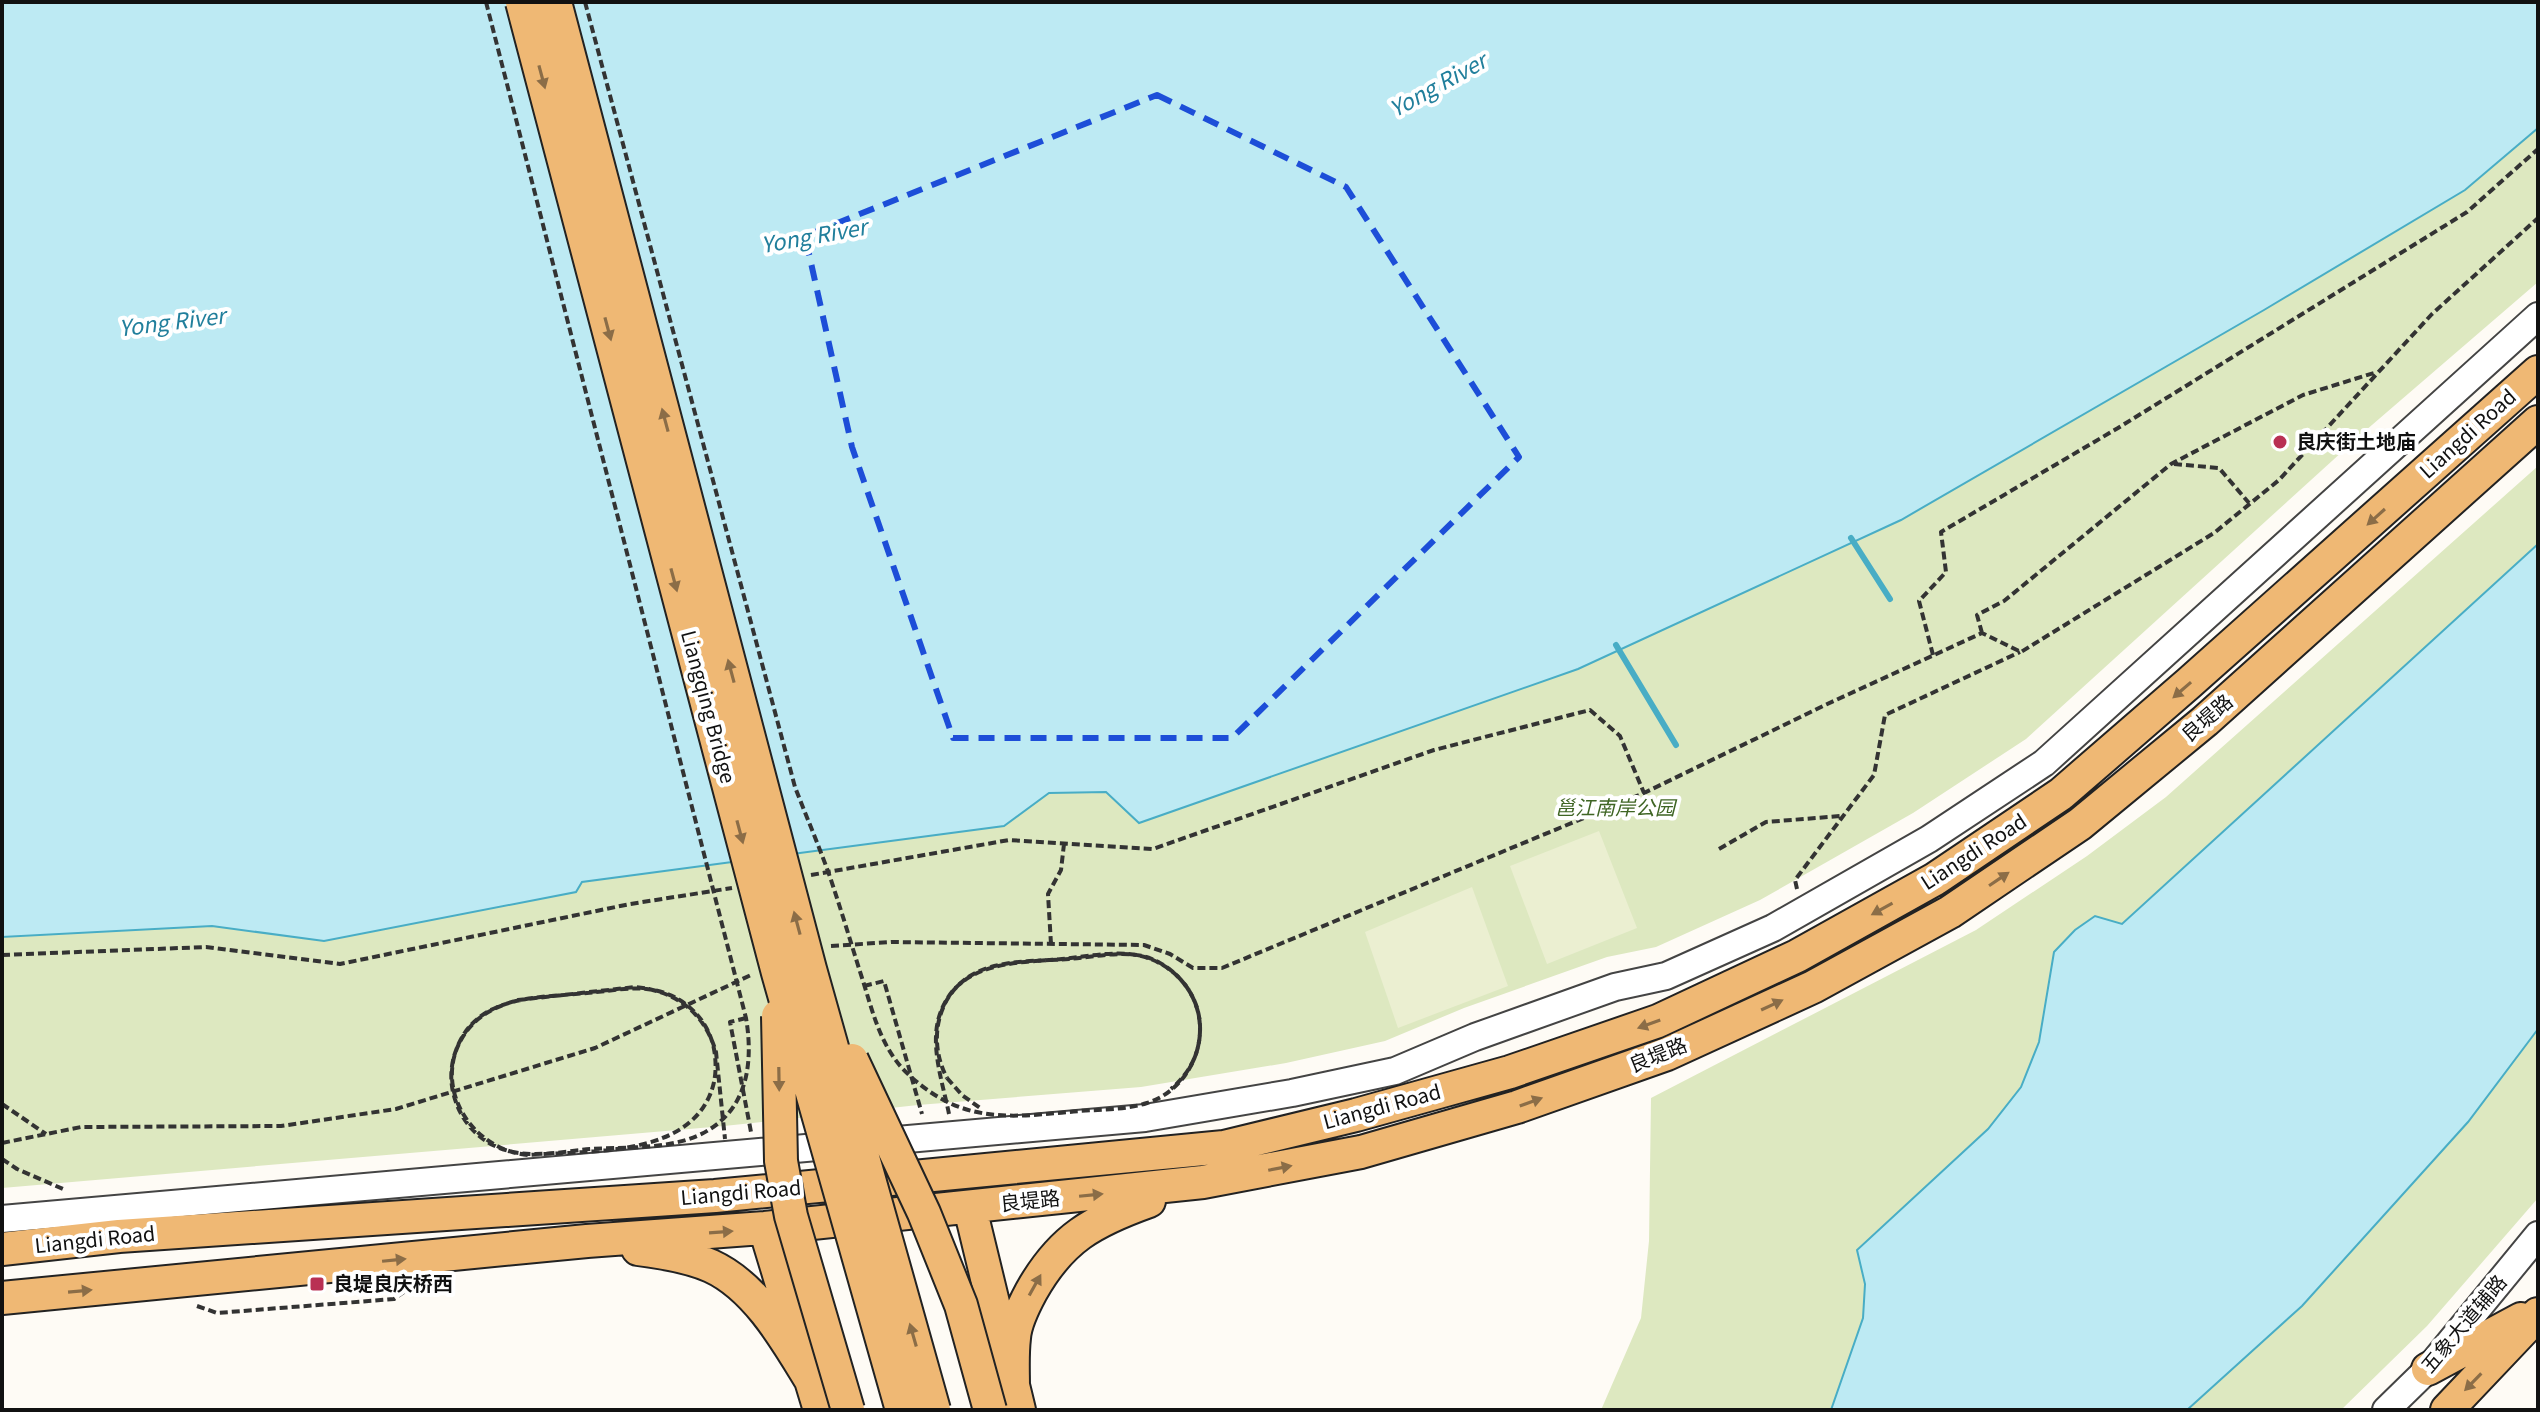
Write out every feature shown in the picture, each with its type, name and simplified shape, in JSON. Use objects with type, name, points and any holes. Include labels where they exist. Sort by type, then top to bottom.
[{"type":"main road","name":"Liangqing Bridge","points":[[522,2],[766,973],[902,1410]]},
{"type":"main road","name":"Liangqing Bridge","points":[[555,2],[934,1410]]},
{"type":"main road","name":"Liangdi Road","points":[[2,1249],[134,1235],[715,1196],[1224,1147],[1356,1115],[1510,1072],[1658,1021],[1797,956],[1935,879],[2061,794],[2538,372]]},
{"type":"main road","name":"良堤路","points":[[587,1241],[765,1228],[1203,1182],[1361,1152],[1517,1107],[1667,1054],[1813,987],[1950,912],[2080,824],[2205,721],[2538,422]]},
{"type":"main road","points":[[2410,486],[2435,514]]},
{"type":"main road","points":[[814,960],[961,1305],[990,1410]]},
{"type":"main road","points":[[766,973],[781,1161],[791,1216],[848,1410]]},
{"type":"main road","points":[[1016,1399],[1014,1335],[1026,1300],[1044,1269],[1065,1245],[1108,1216],[1203,1182]]},
{"type":"main road","points":[[970,1208],[1016,1399]]},
{"type":"main road","points":[[765,1228],[816,1396]]},
{"type":"main road","points":[[2,1298],[587,1241],[669,1253],[712,1266],[743,1289],[776,1323],[816,1396]]},
{"type":"main road","points":[[2428,1369],[2538,1312]]},
{"type":"main road","points":[[2447,1410],[2538,1312]]},
{"type":"street","points":[[2,1219],[1145,1118],[1292,1093],[1395,1071],[1475,1037],[1615,987],[1666,976],[1773,928],[1929,839],[2044,763],[2538,316]]},
{"type":"street","name":"五象大道辅路","points":[[2386,1410],[2428,1369],[2538,1235]]},
{"type":"path","points":[[486,2],[746,1018],[751,1054],[740,1095],[723,1118],[712,1128],[699,1135],[671,1143],[656,1144],[641,1145],[533,1154],[508,1151],[496,1147],[484,1140],[466,1122],[459,1112],[452,1087],[451,1075],[453,1062],[461,1038],[469,1028],[488,1011],[499,1005],[512,1002],[524,999],[629,989],[641,988],[653,990],[665,993],[676,998],[686,1004],[695,1012],[703,1022],[709,1033],[713,1044],[716,1068],[706,1103],[691,1122],[668,1137],[654,1141],[640,1146],[529,1155],[514,1154],[500,1149],[490,1143],[470,1126],[458,1105],[452,1080],[459,1044],[474,1024],[493,1009],[506,1003],[518,1000],[635,987],[647,988],[660,991],[670,995],[682,1001],[691,1008],[700,1019],[706,1028],[712,1039],[716,1052],[722,1110],[723,1125],[725,1139]]},
{"type":"path","points":[[585,2],[795,787],[833,885],[876,1027],[889,1051],[904,1070],[942,1099],[952,1104],[961,1108],[1001,1116],[1010,1116],[1020,1117],[1107,1108],[1122,1107],[1136,1105],[1147,1103],[1158,1098],[1168,1093],[1177,1085],[1191,1067],[1195,1057],[1199,1046],[1200,1035],[1200,1023],[1198,1011],[1194,999],[1188,988],[1180,978],[1171,970],[1161,963],[1149,958],[1137,955],[1125,954],[1001,965],[990,967],[979,971],[960,983],[946,1001],[941,1012],[937,1023],[936,1034],[936,1046],[938,1057],[941,1068],[954,1087],[981,1109],[996,1115],[1012,1117],[1034,1116],[1125,1107],[1140,1105],[1153,1101],[1163,1095],[1172,1089],[1180,1081],[1187,1072],[1194,1062],[1198,1050],[1200,1039],[1200,1028],[1199,1017],[1196,1004],[1191,993],[1183,982],[1174,973],[1165,966],[1154,960],[1142,956],[1129,954],[1117,954],[996,965],[985,968],[975,974],[965,981],[956,989],[939,1017],[937,1028],[936,1041],[938,1054],[940,1068],[943,1081],[945,1094],[948,1108],[950,1121]]},
{"type":"path","points":[[1933,655],[1919,601],[1946,572],[1941,532],[2118,428],[2467,212],[2538,149]]},
{"type":"path","points":[[1804,910],[1795,880],[1874,775],[1885,715],[2021,652],[2214,533],[2279,480],[2432,314],[2538,218]]},
{"type":"path","points":[[2021,652],[1982,633],[1977,615],[2004,601],[2171,464],[2303,395],[2379,371]]},
{"type":"path","points":[[2171,464],[2219,468],[2250,504]]},
{"type":"path","points":[[814,960],[831,946],[891,942],[1144,945],[1170,954],[1193,968],[1222,968],[1644,793],[1982,633]]},
{"type":"path","points":[[803,876],[1009,840],[1153,849],[1434,750],[1590,710],[1620,736],[1644,793]]},
{"type":"path","points":[[1719,849],[1766,822],[1843,816]]},
{"type":"path","points":[[1051,944],[1048,894],[1061,870],[1064,844]]},
{"type":"path","points":[[2,955],[206,947],[340,964],[630,904],[740,886]]},
{"type":"path","points":[[2,1143],[81,1127],[281,1126],[396,1109],[595,1048],[766,973]]},
{"type":"path","points":[[864,986],[884,981],[928,1136]]},
{"type":"path","points":[[746,1018],[730,1022],[756,1154]]},
{"type":"path","points":[[2,1104],[48,1135]]},
{"type":"path","points":[[2,1159],[17,1169],[70,1192]]},
{"type":"path","points":[[189,1304],[217,1313],[394,1299],[420,1281]]},
{"type":"highlighted area","points":[[1157,95],[1346,187],[1519,457],[1232,738],[953,738],[852,447],[805,236]]},
{"type":"green space","name":"邕江南岸公园","points":[[2538,128],[2538,282],[2365,431],[2026,739],[1913,813],[1760,900],[1656,947],[1607,957],[1464,1008],[1385,1041],[1286,1063],[1141,1087],[2,1188],[2,937],[212,926],[324,941],[575,892],[582,882],[1004,826],[1048,793],[1106,792],[1139,823],[1577,669],[1901,520],[2465,190]]},
{"type":"green space","points":[[2538,466],[2538,1198],[2427,1326],[2341,1410],[1601,1410],[1641,1318],[1649,1241],[1651,1098],[1976,930],[2087,856],[2166,797]]},
{"type":"green space","points":[[1599,831],[1637,928],[1547,964],[1510,866]]},
{"type":"green space","points":[[1472,887],[1508,986],[1398,1028],[1365,932]]},
{"type":"water","name":"Yong River","points":[[2,2],[2538,2],[2538,128],[2465,190],[1901,520],[1578,669],[1139,823],[1106,792],[1049,793],[1004,826],[582,882],[576,892],[324,941],[212,926],[2,937]]},
{"type":"water","points":[[2538,544],[2538,1029],[2468,1122],[2302,1306],[2187,1410],[1831,1410],[1863,1318],[1865,1284],[1857,1250],[1988,1129],[2021,1087],[2039,1042],[2054,952],[2075,930],[2095,916],[2122,924]]},
{"type":"waterway","points":[[1851,538],[1890,599]]},
{"type":"waterway","points":[[1616,645],[1676,745]]},
{"type":"place","name":"良庆街土地庙","points":[[2280,442]]},
{"type":"place","name":"良堤良庆桥西","points":[[317,1284]]}]
